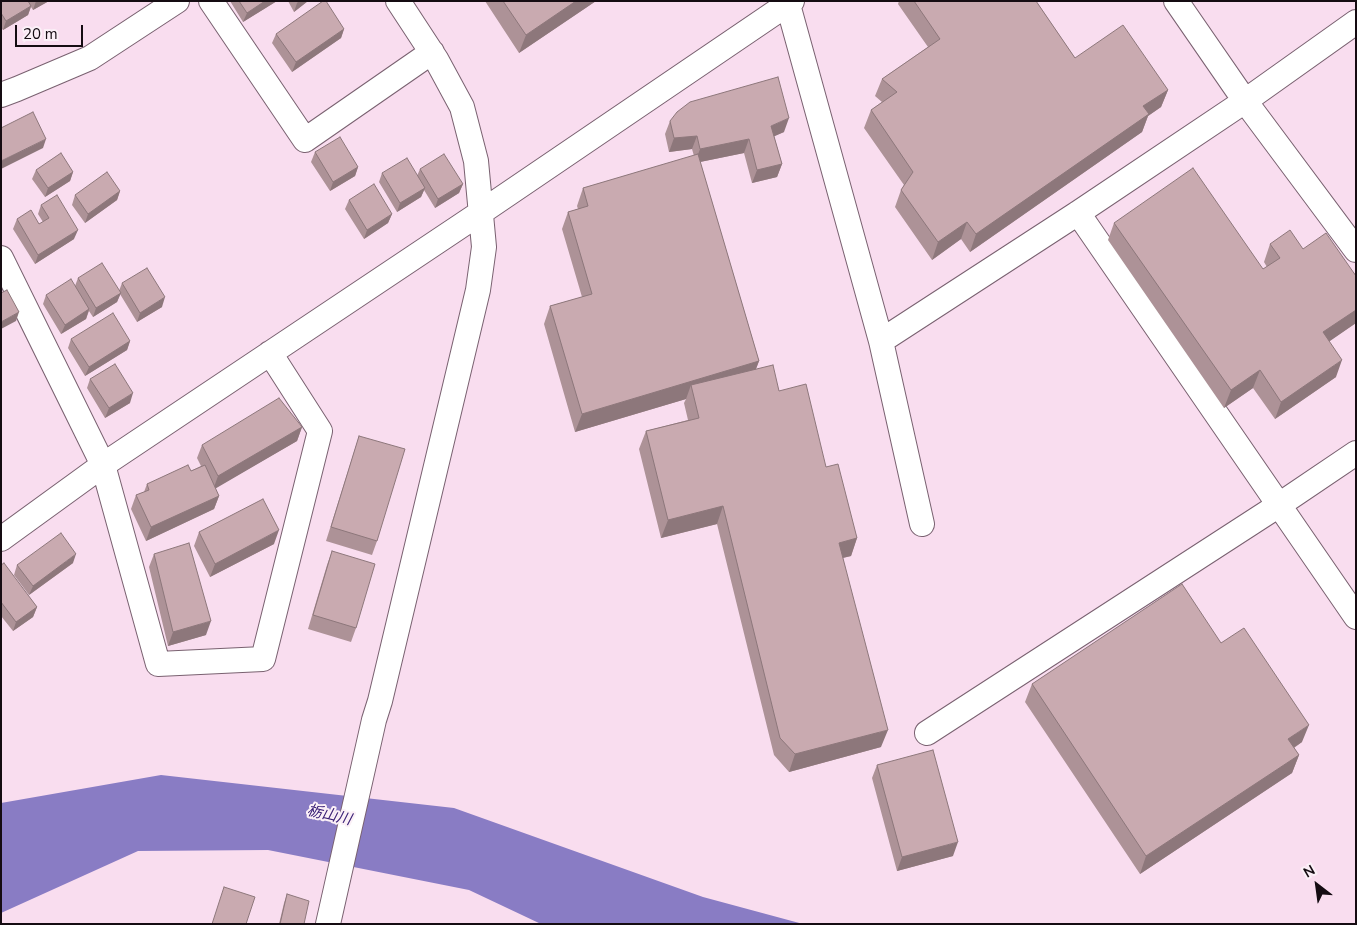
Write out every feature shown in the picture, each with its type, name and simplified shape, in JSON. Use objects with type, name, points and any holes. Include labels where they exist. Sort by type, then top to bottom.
[{"type":"street","points":[[1,95],[90,58],[177,1]]},
{"type":"street","points":[[211,1],[305,140],[432,52]]},
{"type":"street","points":[[328,924],[374,720],[478,290],[484,247],[476,161],[462,107],[432,52],[398,1]]},
{"type":"street","points":[[1176,1],[1245,101],[1356,250]]},
{"type":"street","points":[[1,539],[103,465],[480,213],[788,2],[881,341],[922,524]]},
{"type":"street","points":[[881,341],[1078,213],[1245,101],[1356,22]]},
{"type":"street","points":[[1078,213],[1356,617]]},
{"type":"street","points":[[1,258],[103,465],[158,664],[263,659],[320,431],[270,353]]},
{"type":"street","points":[[927,733],[1356,453]]},
{"type":"water","name":"栃山川","points":[[161,775],[454,808],[703,897],[803,924],[541,924],[469,890],[268,850],[138,851],[1,913],[1,803]]},
{"type":"building","points":[[1,1],[28,1],[31,6],[6,21],[1,13]]},
{"type":"building","points":[[239,1],[265,1],[247,13]]},
{"type":"building","points":[[323,1],[326,1],[344,29],[296,62],[276,34]]},
{"type":"building","points":[[503,1],[576,1],[526,35]]},
{"type":"building","points":[[914,1],[1036,1],[1075,58],[1123,25],[1168,90],[1143,106],[1149,114],[976,234],[967,222],[938,242],[901,190],[913,172],[871,110],[897,92],[882,79],[940,39]]},
{"type":"building","points":[[778,77],[789,118],[771,126],[782,164],[757,170],[749,139],[700,149],[697,136],[674,138],[670,121],[677,112],[690,102]]},
{"type":"building","points":[[33,112],[46,139],[1,161],[1,128]]},
{"type":"building","points":[[340,137],[358,167],[333,182],[315,152]]},
{"type":"building","points":[[61,153],[73,172],[48,188],[36,170]]},
{"type":"building","points":[[444,154],[463,184],[438,199],[420,169]]},
{"type":"building","points":[[698,154],[759,361],[582,414],[550,306],[592,294],[568,212],[588,206],[583,188]]},
{"type":"building","points":[[407,158],[425,188],[400,203],[382,173]]},
{"type":"building","points":[[1193,168],[1263,269],[1280,258],[1270,244],[1290,230],[1303,249],[1326,233],[1356,276],[1356,310],[1323,332],[1342,360],[1281,402],[1260,370],[1231,390],[1114,223]]},
{"type":"building","points":[[107,172],[120,191],[88,214],[75,195]]},
{"type":"building","points":[[374,184],[392,214],[367,230],[349,200]]},
{"type":"building","points":[[57,195],[78,230],[38,255],[17,219],[31,210],[39,224],[49,218],[41,205]]},
{"type":"building","points":[[102,263],[121,293],[96,308],[78,278]]},
{"type":"building","points":[[147,268],[165,297],[140,313],[122,283]]},
{"type":"building","points":[[71,279],[89,309],[65,325],[46,295]]},
{"type":"building","points":[[7,290],[19,312],[1,322],[1,293]]},
{"type":"building","points":[[113,313],[130,341],[89,367],[71,339]]},
{"type":"building","points":[[115,364],[133,393],[109,408],[90,379]]},
{"type":"building","points":[[773,365],[779,391],[806,384],[826,467],[838,464],[857,538],[839,543],[888,730],[795,754],[780,738],[723,506],[668,520],[646,431],[699,418],[691,385]]},
{"type":"building","points":[[279,398],[302,427],[218,476],[202,445]]},
{"type":"building","points":[[359,436],[405,449],[377,541],[331,527]]},
{"type":"building","points":[[188,465],[191,471],[205,465],[219,496],[151,527],[136,495],[149,490],[147,484]]},
{"type":"building","points":[[263,499],[279,530],[215,564],[199,532]]},
{"type":"building","points":[[61,533],[76,554],[33,586],[17,565]]},
{"type":"building","points":[[189,543],[211,621],[173,632],[154,554]]},
{"type":"building","points":[[332,551],[375,564],[356,628],[313,615]]},
{"type":"building","points":[[4,563],[37,607],[16,622],[1,602],[1,565]]},
{"type":"building","points":[[1182,584],[1221,643],[1244,628],[1309,725],[1288,739],[1299,755],[1146,856],[1032,684]]},
{"type":"building","points":[[933,750],[958,842],[902,857],[877,765]]},
{"type":"building","points":[[224,887],[255,897],[246,924],[212,924]]},
{"type":"building","points":[[287,894],[309,901],[304,924],[280,924]]}]
